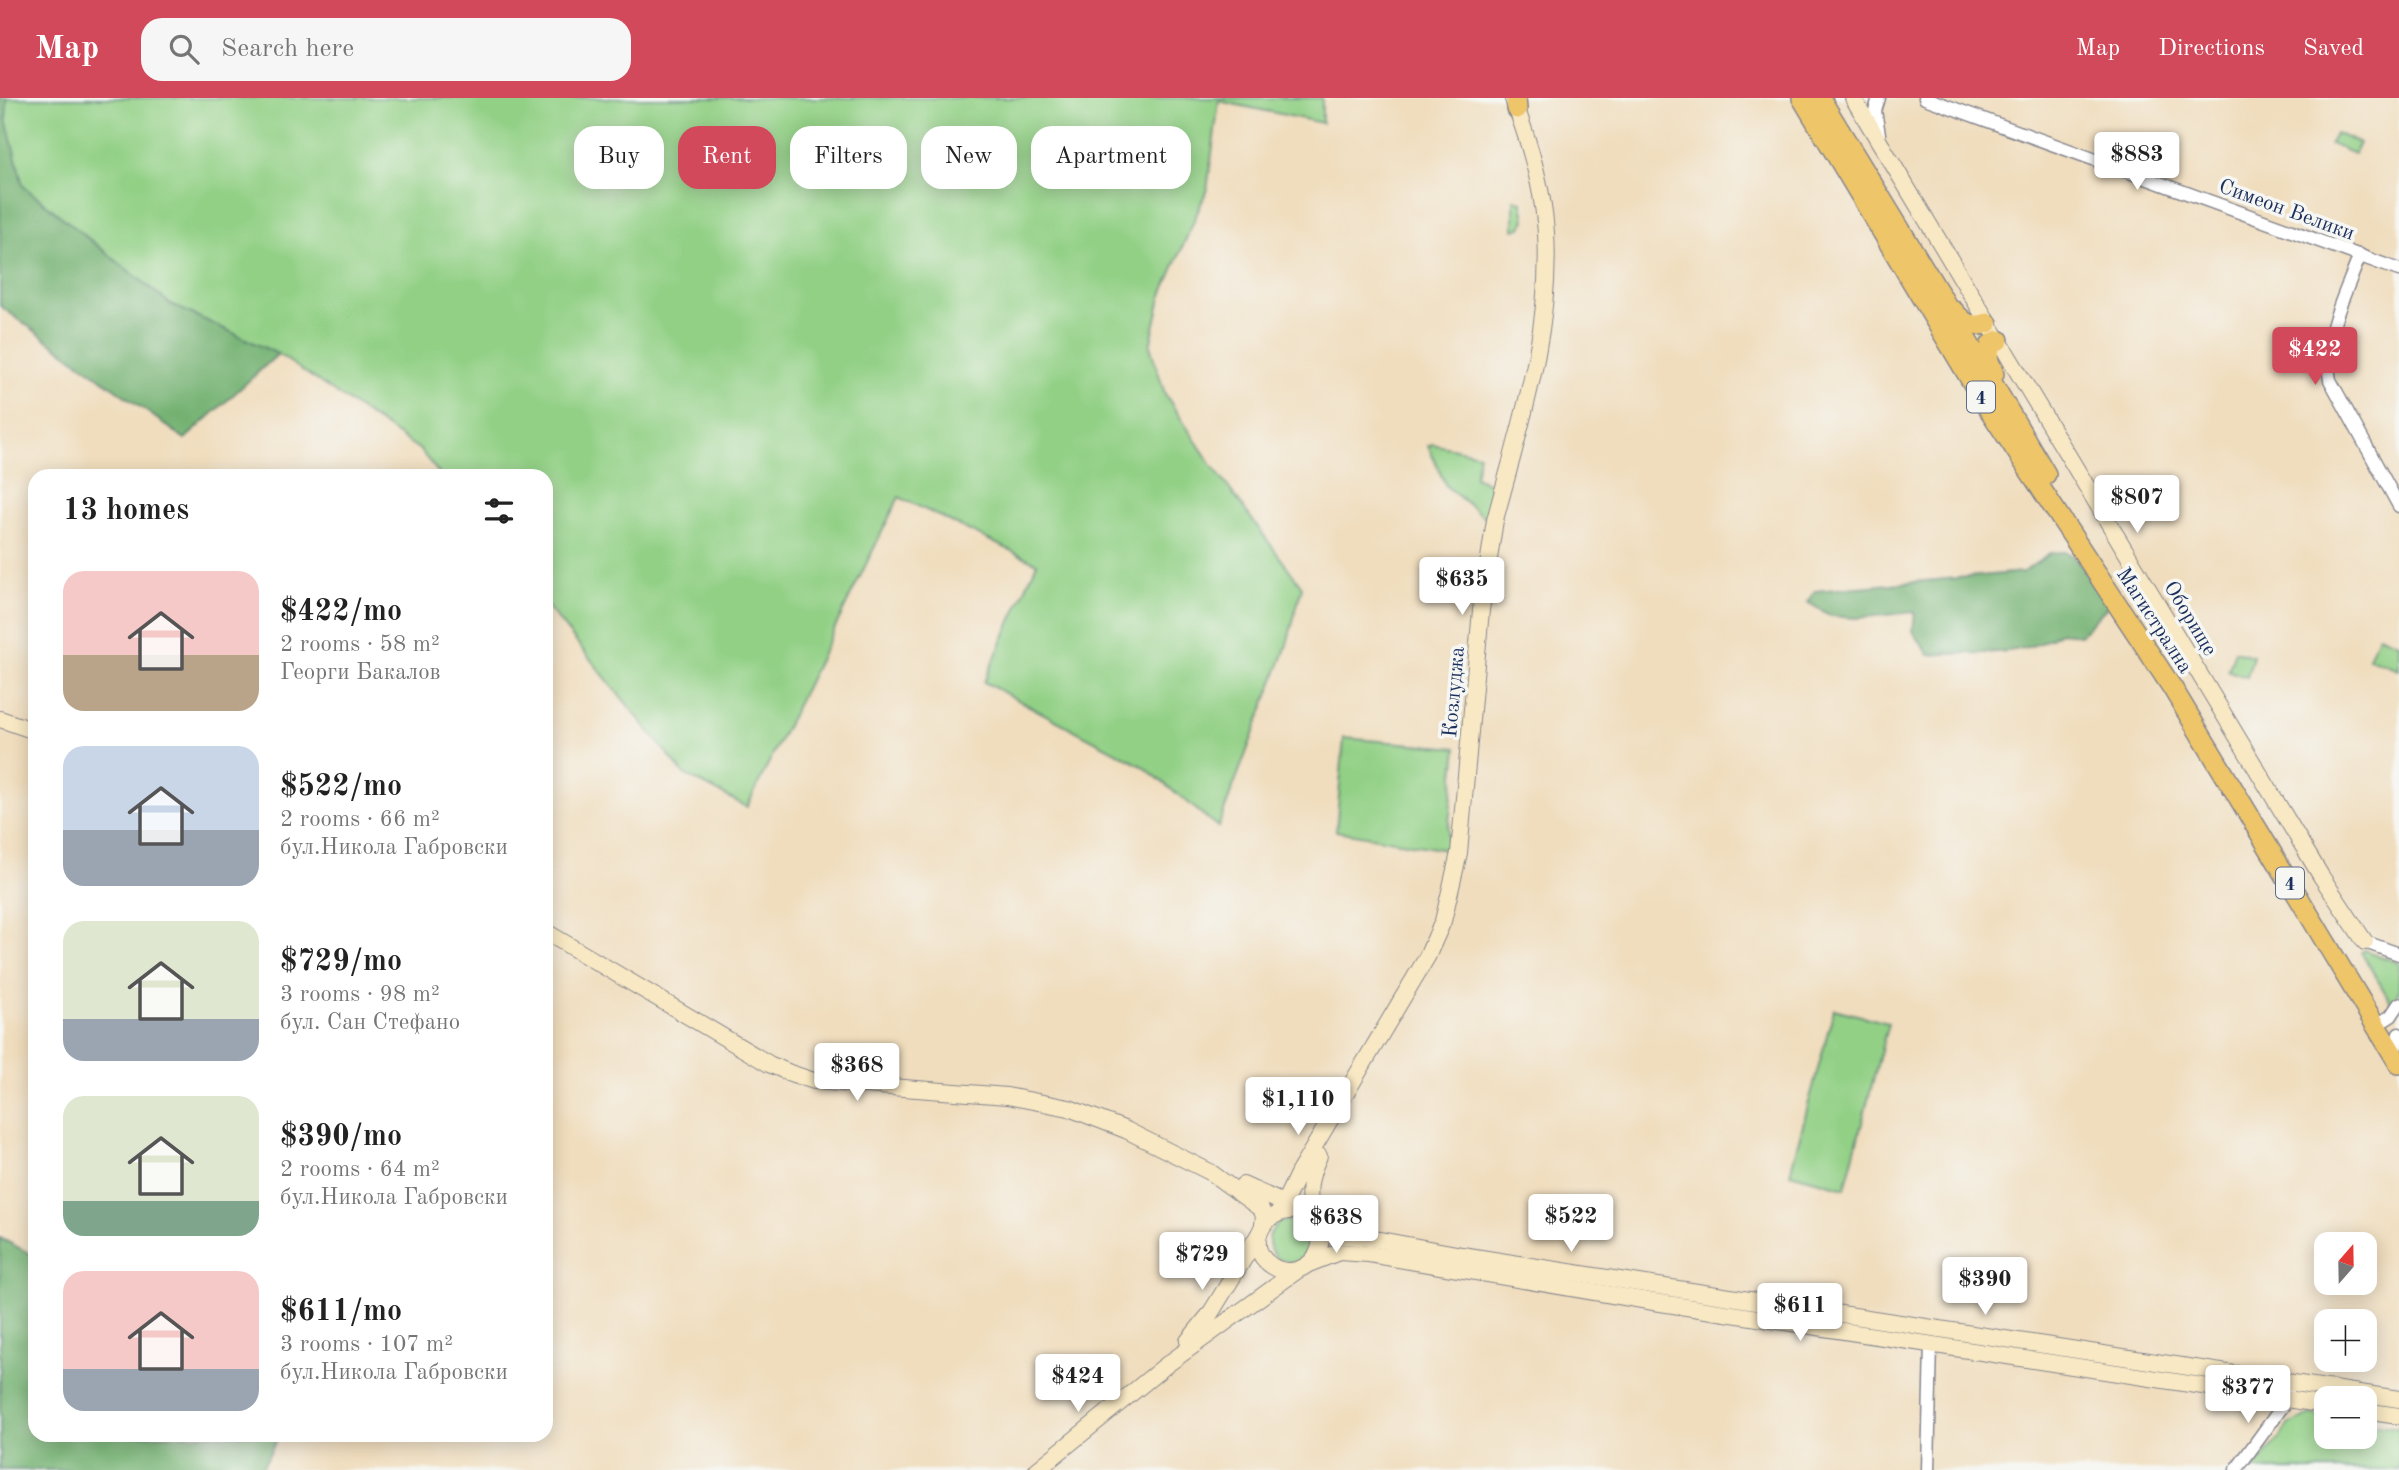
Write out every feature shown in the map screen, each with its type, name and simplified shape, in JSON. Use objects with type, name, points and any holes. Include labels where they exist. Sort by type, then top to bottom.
[{"type":"main road","name":"Магистрална","points":[[1802,98],[1984,402],[2173,689],[2396,1059]]},
{"type":"main road","name":"4","points":[[1820,98],[1941,296],[2173,689]]},
{"type":"main road","points":[[1941,296],[1967,324],[1994,331],[1988,358],[2017,426]]},
{"type":"street","name":"Оборище","points":[[1853,98],[2315,866],[2365,942]]},
{"type":"street","points":[[1879,98],[1875,117],[1881,145]]},
{"type":"street","name":"Симеон Велики","points":[[1925,98],[2399,270]]},
{"type":"street","name":"Козлуджа","points":[[1287,1209],[1299,1172],[1427,957],[1446,910],[1459,853],[1481,610],[1495,520],[1532,383],[1545,293],[1544,210],[1536,169],[1516,102]]},
{"type":"street","points":[[2360,255],[2328,344],[2326,363],[2330,380],[2399,506]]},
{"type":"street","points":[[0,719],[28,729]]},
{"type":"street","points":[[553,936],[674,1010],[790,1073],[814,1081],[1007,1096],[1057,1105],[1126,1130],[1210,1172],[1237,1181],[1316,1227],[1462,1255],[2399,1399]]},
{"type":"street","points":[[2365,942],[2399,954]]},
{"type":"street","points":[[2375,1026],[2391,1016],[2399,1004]]},
{"type":"street","points":[[2396,1059],[2399,1034]]},
{"type":"street","name":"Козлуджа","points":[[1316,1227],[1308,1192],[1311,1173],[1347,1095]]},
{"type":"street","points":[[1210,1172],[1261,1209],[1259,1249],[1268,1263],[1283,1271],[1304,1267],[1339,1252],[1369,1254],[1654,1302],[2314,1403]]},
{"type":"street","points":[[1164,1366],[1203,1324],[1261,1229],[1287,1209]]},
{"type":"street","points":[[1037,1470],[1164,1366],[1304,1267],[1318,1252],[1316,1227]]},
{"type":"street","points":[[1928,1470],[1931,1344]]},
{"type":"street","points":[[2236,1470],[2287,1400],[2290,1381]]},
{"type":"street","points":[[2377,1413],[2399,1416]]},
{"type":"green space","points":[[0,98],[7,98],[6,119],[23,186],[170,304],[278,354],[185,439],[0,306]]},
{"type":"green space","points":[[7,98],[1322,98],[1322,123],[1219,101],[1207,190],[1161,297],[1150,346],[1165,394],[1211,464],[1302,587],[1286,648],[1218,827],[1144,767],[984,682],[1037,563],[899,497],[747,807],[684,774],[553,614],[553,469],[435,469],[420,450],[278,354],[170,304],[23,186],[6,119]]},
{"type":"green space","points":[[2335,133],[2359,143],[2354,154],[2330,144]]},
{"type":"green space","points":[[1514,199],[1522,202],[1525,220],[1521,228],[1514,230]]},
{"type":"green space","points":[[1432,444],[1479,454],[1475,477],[1498,488],[1489,521],[1446,486],[1428,446]]},
{"type":"green space","points":[[2064,552],[2075,557],[2109,605],[2080,635],[2060,632],[2046,641],[2014,650],[1929,655],[1913,631],[1915,612],[1855,618],[1831,616],[1807,602],[1815,591],[2023,572],[2051,553]]},
{"type":"green space","points":[[2378,635],[2399,643],[2399,669],[2369,658]]},
{"type":"green space","points":[[2235,651],[2253,656],[2247,677],[2228,671]]},
{"type":"green space","points":[[1344,738],[1457,748],[1446,850],[1336,831]]},
{"type":"green space","points":[[2364,950],[2399,963],[2399,990],[2393,1006],[2361,952]]},
{"type":"green space","points":[[1834,1009],[1888,1023],[1845,1188],[1790,1173]]},
{"type":"green space","points":[[1290,1220],[1305,1226],[1311,1241],[1305,1256],[1290,1262],[1275,1256],[1269,1241],[1275,1226]]},
{"type":"green space","points":[[0,1238],[28,1252],[28,1442],[275,1442],[261,1470],[0,1470]]},
{"type":"green space","points":[[2314,1415],[2314,1449],[2377,1449],[2377,1425],[2399,1428],[2399,1470],[2254,1470],[2290,1424]]}]
